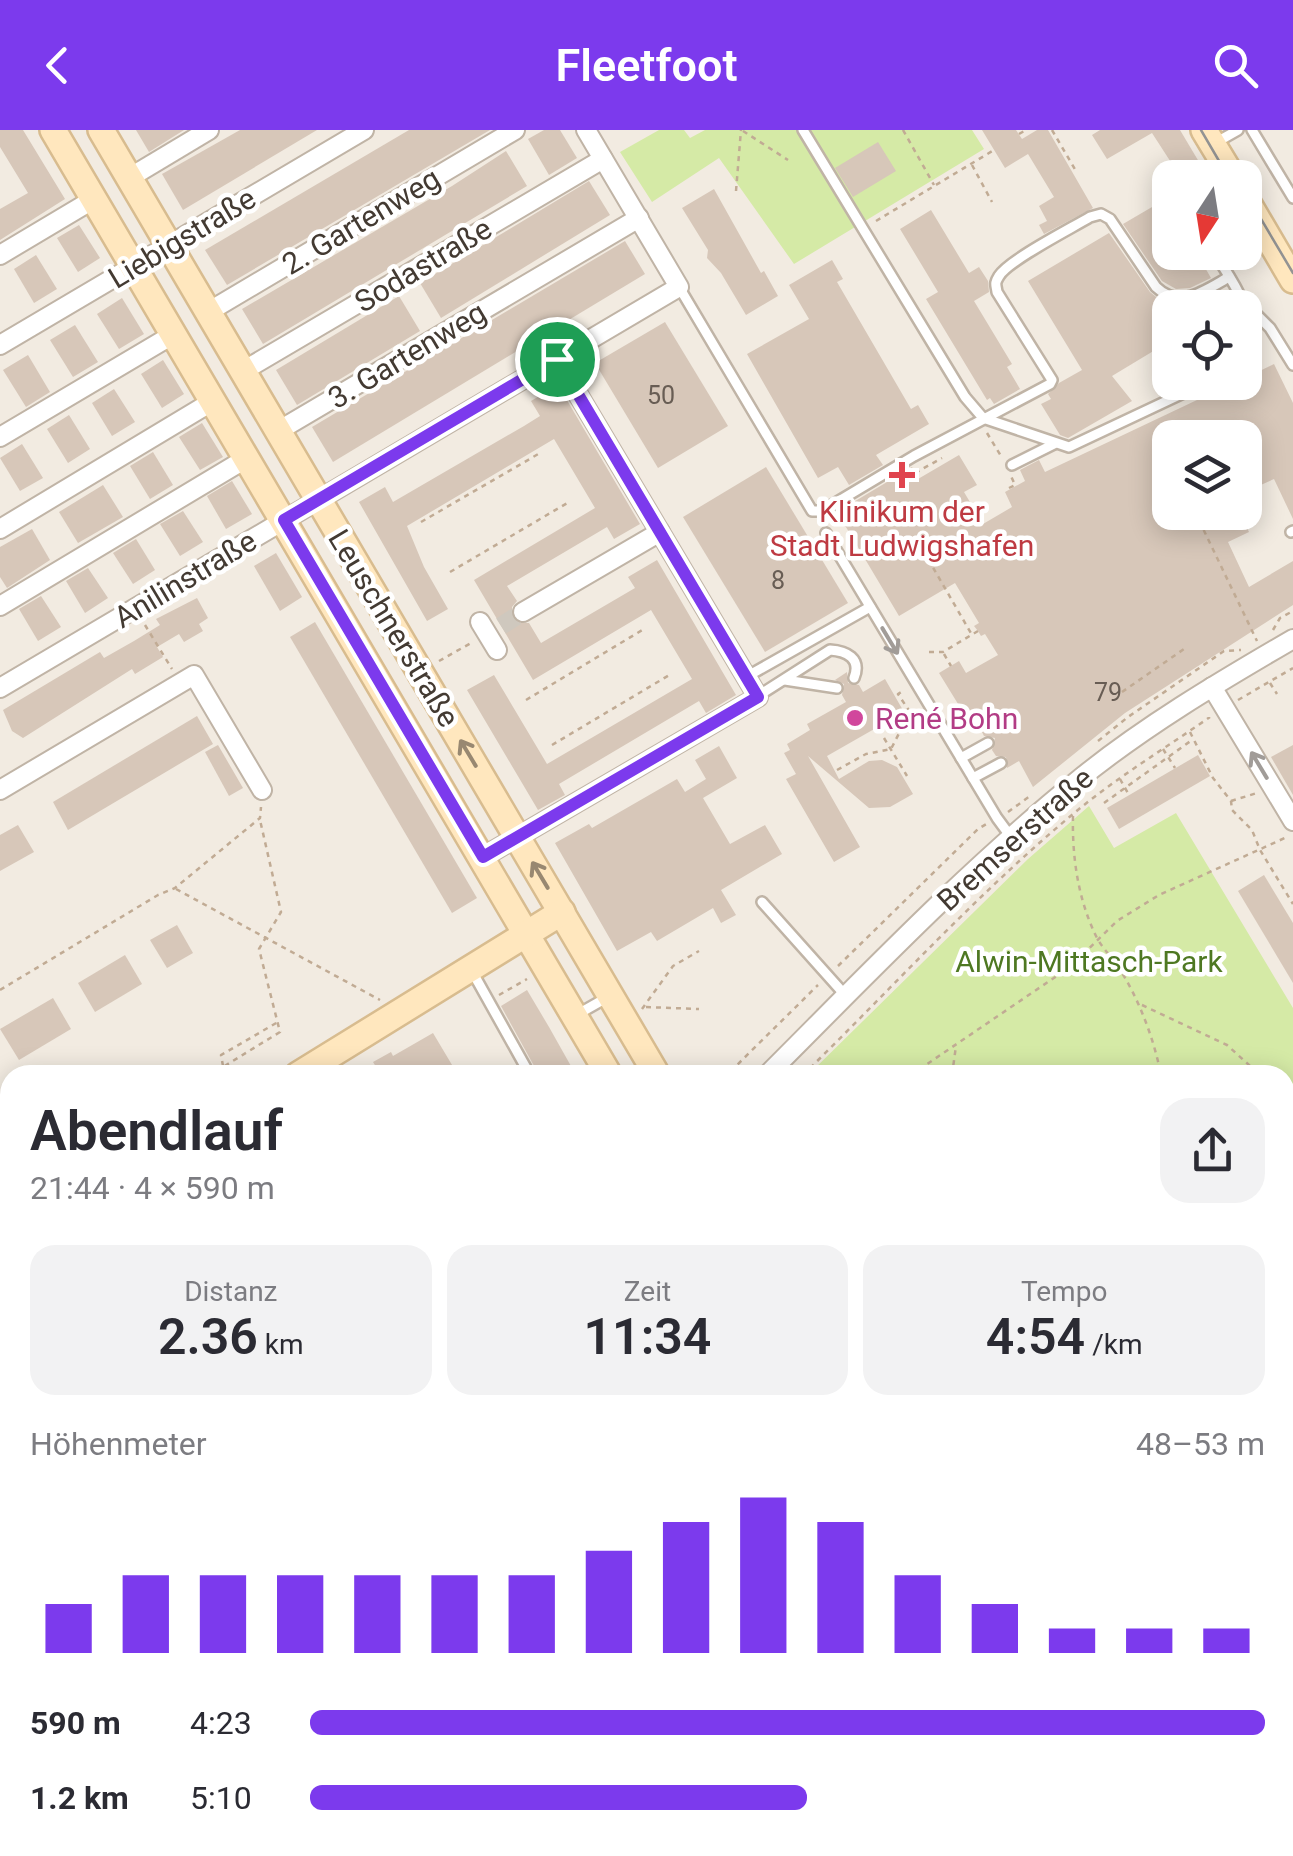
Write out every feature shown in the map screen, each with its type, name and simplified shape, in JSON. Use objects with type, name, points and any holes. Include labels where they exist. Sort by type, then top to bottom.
[{"type":"street","name":"Leuschnerstraße","points":[[53,130],[604,1065]]},
{"type":"street","name":"Leuschnerstraße","points":[[101,130],[651,1065]]},
{"type":"street","points":[[128,178],[209,130]]},
{"type":"street","name":"Liebigstraße","points":[[0,345],[364,130]]},
{"type":"street","name":"2. Gartenweg","points":[[208,312],[515,130]]},
{"type":"street","points":[[586,130],[679,286]]},
{"type":"street","points":[[1209,137],[1222,160]]},
{"type":"street","name":"Sodastraße","points":[[243,371],[603,158]]},
{"type":"street","points":[[0,255],[94,199]]},
{"type":"street","name":"3. Gartenweg","points":[[278,431],[638,218]]},
{"type":"street","points":[[1262,224],[1290,268]]},
{"type":"street","name":"Anilinstraße","points":[[0,688],[679,286]]},
{"type":"street","points":[[0,436],[174,334]]},
{"type":"street","points":[[483,857],[758,697],[557,359]]},
{"type":"street","points":[[0,529],[213,401]]},
{"type":"street","points":[[0,606],[247,458]]},
{"type":"street","points":[[523,612],[660,532]]},
{"type":"street","name":"Bremserstraße","points":[[777,1065],[1011,837],[1088,772],[1212,686],[1293,639]]},
{"type":"street","points":[[0,790],[194,676],[262,790]]},
{"type":"street","points":[[1212,686],[1293,821]]},
{"type":"street","points":[[314,1065],[562,912]]},
{"type":"lane","points":[[804,130],[965,397],[984,418],[1069,447],[1169,400]]},
{"type":"lane","points":[[1209,137],[1238,130]]},
{"type":"lane","points":[[1252,130],[1293,198]]},
{"type":"lane","points":[[679,286],[812,511],[822,511],[1050,384],[1052,380],[997,292],[997,280],[1001,272],[1090,217],[1102,214],[1110,218],[1166,296],[1195,296],[1229,277]]},
{"type":"lane","points":[[1225,270],[1237,290]]},
{"type":"lane","points":[[1262,320],[1293,365]]},
{"type":"lane","points":[[1012,465],[1054,444]]},
{"type":"lane","points":[[826,533],[1011,837]]},
{"type":"lane","points":[[746,678],[870,607]]},
{"type":"lane","points":[[758,697],[830,650],[844,651],[854,658],[854,678]]},
{"type":"lane","points":[[785,680],[837,688]]},
{"type":"lane","points":[[961,758],[988,742]]},
{"type":"lane","points":[[973,778],[1000,763]]},
{"type":"lane","points":[[762,902],[846,996]]},
{"type":"lane","points":[[469,967],[524,1065]]},
{"type":"lane","points":[[576,1015],[610,996]]},
{"type":"path","points":[[736,191],[742,130],[788,160]]},
{"type":"path","points":[[904,130],[934,186]]},
{"type":"path","points":[[1019,134],[1026,130]]},
{"type":"path","points":[[1052,130],[1076,171]]},
{"type":"path","points":[[863,229],[994,150]]},
{"type":"path","points":[[971,164],[992,202]]},
{"type":"path","points":[[421,522],[540,453]]},
{"type":"path","points":[[1007,484],[1009,490]]},
{"type":"path","points":[[450,572],[569,502]]},
{"type":"path","points":[[1204,530],[1259,643]]},
{"type":"path","points":[[936,560],[931,564],[972,634]]},
{"type":"path","points":[[136,608],[180,684]]},
{"type":"path","points":[[526,700],[644,629]]},
{"type":"path","points":[[929,652],[943,652],[978,631]]},
{"type":"path","points":[[420,672],[491,633]]},
{"type":"path","points":[[1122,692],[1184,650]]},
{"type":"path","points":[[943,652],[951,666]]},
{"type":"path","points":[[813,1065],[1073,814],[1119,778],[1293,668]]},
{"type":"path","points":[[552,744],[671,674]]},
{"type":"path","points":[[1270,682],[1277,694]]},
{"type":"path","points":[[891,749],[910,712],[898,694]]},
{"type":"path","points":[[1190,731],[1213,778],[1231,801],[1232,810],[1252,830],[1293,904]]},
{"type":"path","points":[[884,738],[907,776]]},
{"type":"path","points":[[1104,803],[1194,739]]},
{"type":"path","points":[[837,770],[866,754],[891,749]]},
{"type":"path","points":[[1163,749],[1175,768]]},
{"type":"path","points":[[1119,778],[1129,794]]},
{"type":"path","points":[[1231,801],[1272,786]]},
{"type":"path","points":[[226,1065],[280,1032],[259,949],[281,912],[260,818],[262,790]]},
{"type":"path","points":[[1073,814],[1075,870],[1096,938],[1139,1004],[1158,1065]]},
{"type":"path","points":[[0,990],[175,888],[260,818]]},
{"type":"path","points":[[926,1065],[1070,967],[1096,938],[1159,894],[1293,834]]},
{"type":"path","points":[[175,888],[398,1011]]},
{"type":"path","points":[[699,951],[673,966],[645,1007],[699,1009]]},
{"type":"path","points":[[489,1001],[548,966]]},
{"type":"path","points":[[1139,1004],[1227,1045],[1249,1065]]},
{"type":"path","points":[[223,1065],[221,1056],[278,1022]]},
{"type":"path","points":[[953,1065],[956,1044]]},
{"type":"green space","points":[[659,130],[684,130],[690,138],[705,130],[972,130],[984,149],[794,264],[719,158],[652,202],[620,152]]},
{"type":"green space","name":"Alwin-Mittasch-Park","points":[[1089,806],[1114,848],[1176,813],[1293,1008],[1293,1065],[818,1065],[1028,859]]},
{"type":"building","points":[[0,130],[23,130],[65,199],[0,240],[0,209],[28,193],[0,147]]},
{"type":"building","points":[[136,130],[184,130],[149,152]]},
{"type":"building","points":[[240,130],[317,130],[183,210],[162,174]]},
{"type":"building","points":[[409,130],[490,130],[227,285],[205,250]]},
{"type":"building","points":[[544,130],[560,130],[577,158],[549,175],[528,139]]},
{"type":"building","points":[[982,130],[1016,130],[1022,139],[1037,130],[1048,130],[1093,208],[1044,234],[1039,225],[1047,221],[1039,206],[1054,197],[1028,154],[1005,168]]},
{"type":"building","points":[[1100,130],[1180,130],[1198,160],[1169,160],[1152,133],[1107,159],[1092,135]]},
{"type":"building","points":[[878,142],[896,171],[853,197],[835,168]]},
{"type":"building","points":[[506,151],[527,186],[263,344],[242,309]]},
{"type":"building","points":[[589,181],[610,215],[441,318],[420,283]]},
{"type":"building","points":[[714,189],[778,296],[746,315],[721,273],[707,258],[708,250],[682,208]]},
{"type":"building","points":[[1152,207],[1152,266],[1123,224]]},
{"type":"building","points":[[931,210],[969,273],[979,267],[988,281],[989,292],[974,301],[1012,364],[1007,367],[1020,389],[994,404],[990,398],[987,400],[926,299],[938,292],[900,229]]},
{"type":"building","points":[[79,225],[100,258],[78,272],[57,238]]},
{"type":"building","points":[[1109,233],[1152,294],[1152,352],[1112,376],[1132,401],[1068,438],[1060,435],[1041,404],[1051,399],[1048,394],[1059,383],[1082,370],[1028,281]]},
{"type":"building","points":[[625,241],[645,274],[333,462],[312,427]]},
{"type":"building","points":[[36,255],[57,289],[34,303],[14,269]]},
{"type":"building","points":[[832,260],[843,279],[837,282],[911,409],[918,405],[929,424],[876,455],[883,465],[849,485],[838,467],[818,478],[747,354],[809,319],[789,285]]},
{"type":"building","points":[[1154,270],[1206,270],[1211,278],[1190,288],[1176,289],[1162,281]]},
{"type":"building","points":[[399,296],[420,331],[297,405],[276,370]]},
{"type":"building","points":[[122,298],[144,334],[119,349],[97,314]]},
{"type":"building","points":[[665,322],[728,426],[658,468],[595,363]]},
{"type":"building","points":[[75,325],[98,362],[73,377],[50,340]]},
{"type":"building","points":[[28,355],[50,392],[26,407],[3,370]]},
{"type":"building","points":[[163,360],[184,394],[162,408],[141,374]]},
{"type":"building","points":[[1274,364],[1293,403],[1293,519],[1274,479],[1262,484],[1262,420],[1155,420],[1197,400],[1262,400],[1262,370]]},
{"type":"building","points":[[558,385],[640,524],[614,539],[607,527],[507,586],[517,601],[512,617],[518,623],[529,623],[541,643],[635,588],[628,577],[657,560],[736,695],[706,713],[699,701],[559,784],[565,795],[538,810],[467,690],[494,675],[547,764],[692,679],[651,610],[533,680],[474,580],[595,508],[554,439],[407,526],[448,609],[427,621],[359,502],[385,487],[393,502],[524,426],[540,416],[531,401]]},
{"type":"building","points":[[114,389],[135,422],[112,436],[92,403]]},
{"type":"building","points":[[69,415],[90,449],[68,463],[47,429]]},
{"type":"building","points":[[1152,421],[1152,530],[1248,530],[1228,542],[1249,587],[1293,561],[1293,605],[1125,713],[1033,787],[1019,761],[1007,768],[1006,757],[996,756],[992,750],[995,738],[984,736],[977,722],[971,725],[939,673],[959,661],[966,673],[998,655],[985,634],[981,636],[974,626],[979,623],[955,583],[899,616],[837,512],[912,467],[918,479],[959,455],[977,485],[964,492],[983,524],[1012,507],[1005,492],[1025,481],[1020,470],[1039,460],[1045,472]]},
{"type":"building","points":[[202,423],[223,457],[200,470],[179,437]]},
{"type":"building","points":[[22,444],[43,478],[20,491],[0,458]]},
{"type":"building","points":[[153,452],[173,485],[150,499],[130,466]]},
{"type":"building","points":[[766,467],[848,603],[765,652],[683,517]]},
{"type":"building","points":[[232,481],[252,514],[226,529],[207,496]]},
{"type":"building","points":[[103,485],[123,517],[78,543],[59,512]]},
{"type":"building","points":[[183,511],[203,542],[180,556],[160,524]]},
{"type":"building","points":[[32,529],[50,560],[7,588],[0,577],[0,547]]},
{"type":"building","points":[[136,539],[155,570],[133,584],[113,553]]},
{"type":"building","points":[[276,553],[302,597],[280,611],[254,566]]},
{"type":"building","points":[[88,568],[108,598],[85,613],[66,581]]},
{"type":"building","points":[[41,596],[61,627],[38,641],[19,609]]},
{"type":"building","points":[[197,598],[208,618],[199,624],[203,631],[184,642],[179,634],[157,647],[163,657],[135,674],[132,669],[23,738],[12,731],[3,710],[100,652],[104,658],[134,641],[160,625],[156,619]]},
{"type":"building","points":[[315,622],[477,898],[452,913],[290,637]]},
{"type":"building","points":[[847,672],[848,683],[859,685],[863,692],[885,679],[904,712],[827,756],[839,779],[869,761],[882,760],[897,767],[913,794],[890,807],[869,808],[808,756],[860,847],[834,862],[786,779],[796,774],[784,753],[790,750],[787,744],[810,730],[807,724],[846,702],[842,695],[844,684],[835,680]]},
{"type":"building","points":[[197,716],[213,744],[68,830],[53,802]]},
{"type":"building","points":[[218,745],[243,788],[229,796],[205,752]]},
{"type":"building","points":[[1293,745],[1293,795],[1271,757]]},
{"type":"building","points":[[719,746],[737,778],[703,798],[730,844],[765,825],[782,854],[721,890],[736,915],[721,923],[713,908],[657,941],[651,932],[617,951],[555,843],[589,824],[592,828],[677,779],[685,792],[706,779],[695,760]]},
{"type":"building","points":[[1198,755],[1210,776],[1119,829],[1107,808]]},
{"type":"building","points":[[18,825],[34,852],[0,871],[0,835]]},
{"type":"building","points":[[1264,875],[1293,923],[1293,983],[1238,891]]},
{"type":"building","points":[[177,925],[193,953],[167,968],[150,940]]},
{"type":"building","points":[[125,955],[142,984],[95,1012],[78,983]]},
{"type":"building","points":[[527,990],[570,1065],[533,1065],[501,1006]]},
{"type":"building","points":[[53,998],[71,1029],[19,1060],[0,1029]]},
{"type":"building","points":[[433,1033],[452,1065],[373,1062],[391,1052],[393,1056]]},
{"type":"tunnel","points":[[501,626],[523,612]]},
{"type":"tram line","points":[[1201,130],[1218,160]]},
{"type":"tram line","points":[[1262,221],[1293,273]]},
{"type":"place","name":"Klinikum der Stadt Ludwigshafen","points":[[902,475]]},
{"type":"place","name":"René Bohn","points":[[855,718]]},
{"type":"route","points":[[557,359],[758,697],[483,857],[284,520],[557,359]]}]
